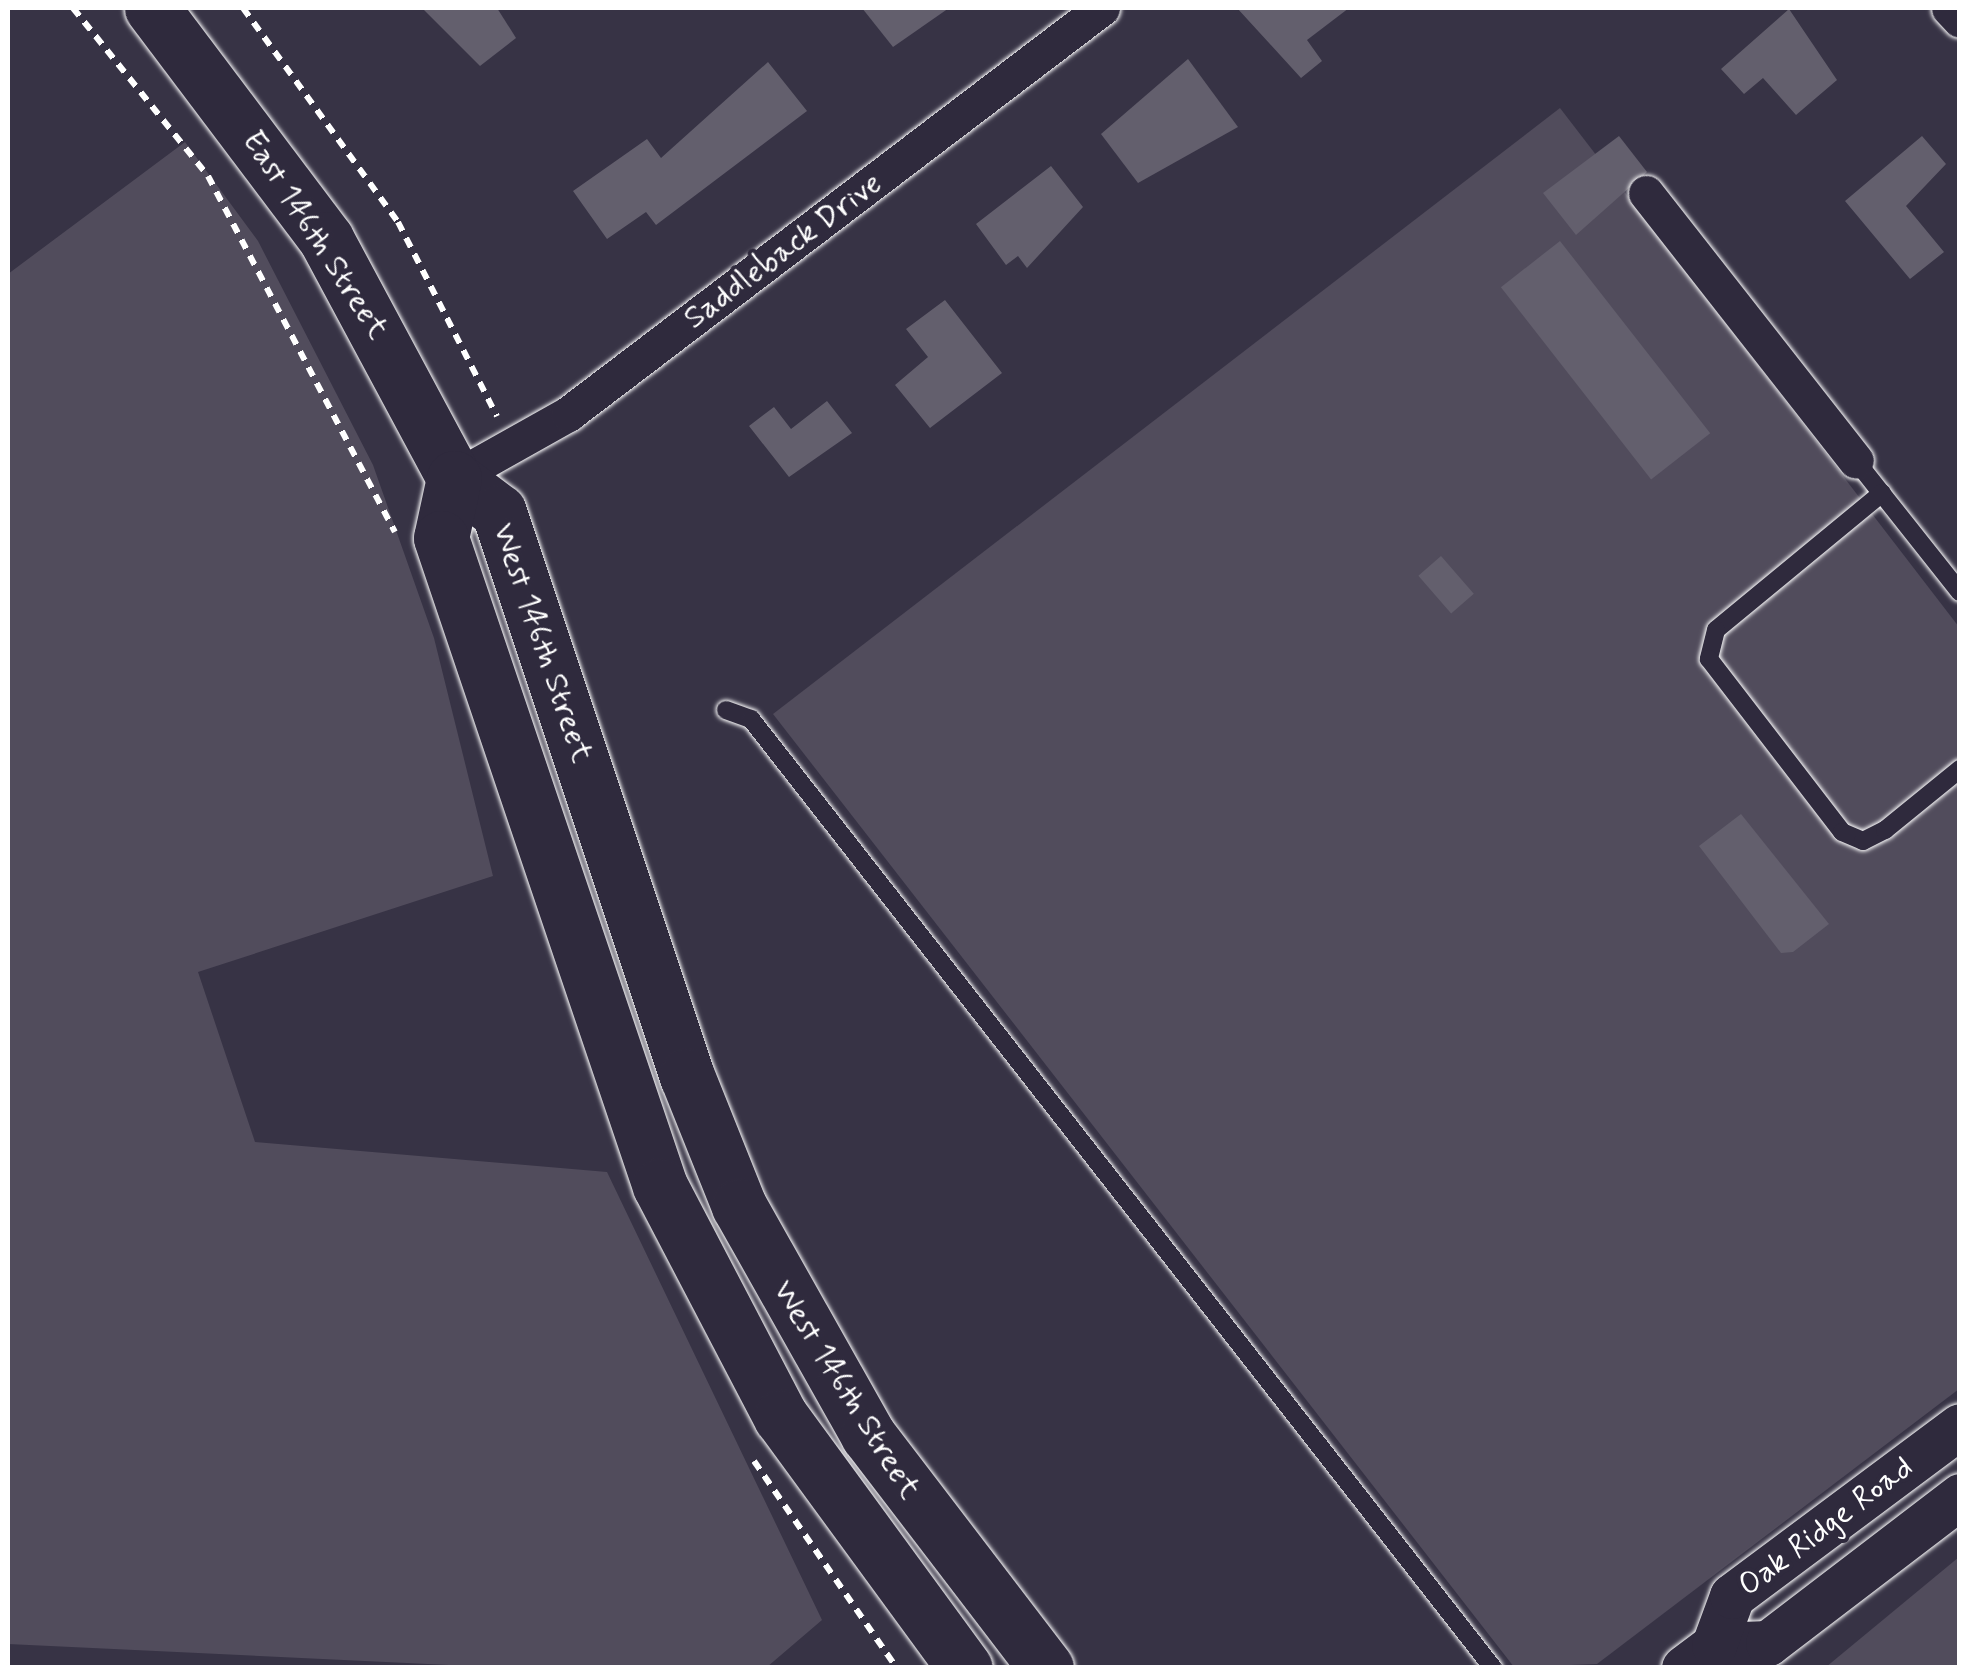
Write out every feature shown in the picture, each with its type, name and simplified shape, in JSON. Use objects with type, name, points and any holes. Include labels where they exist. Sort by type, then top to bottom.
[{"type":"main road","name":"East 146th Street","points":[[152,8],[326,240],[454,478]]},
{"type":"main road","name":"West 146th Street","points":[[964,1668],[781,1416],[660,1186],[440,538],[454,478],[499,512],[686,1076],[768,1266],[868,1434],[1046,1668]]},
{"type":"street","name":"Saddleback Drive","points":[[454,478],[568,414],[1102,8]]},
{"type":"street","points":[[1949,8],[1960,20]]},
{"type":"street","points":[[1646,193],[1856,461]]},
{"type":"street","name":"Oak Ridge Road","points":[[1699,1656],[1732,1596],[1960,1426]]},
{"type":"street","name":"Oak Ridge Road","points":[[1699,1656],[1768,1643],[1960,1496]]},
{"type":"lane","points":[[1856,461],[1960,592]]},
{"type":"lane","points":[[1882,493],[1716,630],[1708,658],[1842,832],[1863,842],[1886,830],[1960,770]]},
{"type":"lane","points":[[726,710],[751,718],[1493,1668]]},
{"type":"path","points":[[242,8],[398,222],[496,414]]},
{"type":"shaded area","points":[[1560,108],[1959,627],[1959,1389],[1597,1664],[1514,1667],[773,714]]},
{"type":"shaded area","points":[[185,142],[258,241],[373,465],[434,638],[493,876],[198,972],[255,1142],[607,1172],[822,1620],[767,1667],[491,1667],[8,1644],[8,274]]},
{"type":"shaded area","points":[[1959,1557],[1959,1667],[1826,1667]]},
{"type":"building","points":[[422,8],[497,8],[516,38],[480,66]]},
{"type":"building","points":[[862,8],[949,8],[893,47]]},
{"type":"building","points":[[1237,8],[1349,8],[1307,40],[1322,61],[1301,78]]},
{"type":"building","points":[[1789,9],[1837,80],[1796,115],[1763,78],[1744,94],[1721,69]]},
{"type":"building","points":[[1188,59],[1238,127],[1138,183],[1101,134]]},
{"type":"building","points":[[768,62],[807,111],[656,225],[646,212],[607,239],[573,191],[647,139],[661,158]]},
{"type":"building","points":[[1619,136],[1647,172],[1576,235],[1543,193]]},
{"type":"building","points":[[1922,136],[1946,164],[1906,206],[1944,252],[1910,279],[1845,201]]},
{"type":"building","points":[[1051,166],[1083,207],[1027,268],[1018,256],[1006,265],[976,224]]},
{"type":"building","points":[[1560,241],[1710,433],[1651,479],[1501,287]]},
{"type":"building","points":[[945,300],[1002,373],[930,428],[895,385],[928,357],[906,329]]},
{"type":"building","points":[[827,401],[852,433],[789,477],[749,426],[774,407],[791,429]]},
{"type":"building","points":[[1441,556],[1474,594],[1451,613],[1418,576]]},
{"type":"building","points":[[1741,814],[1829,924],[1793,952],[1781,953],[1699,846]]}]
